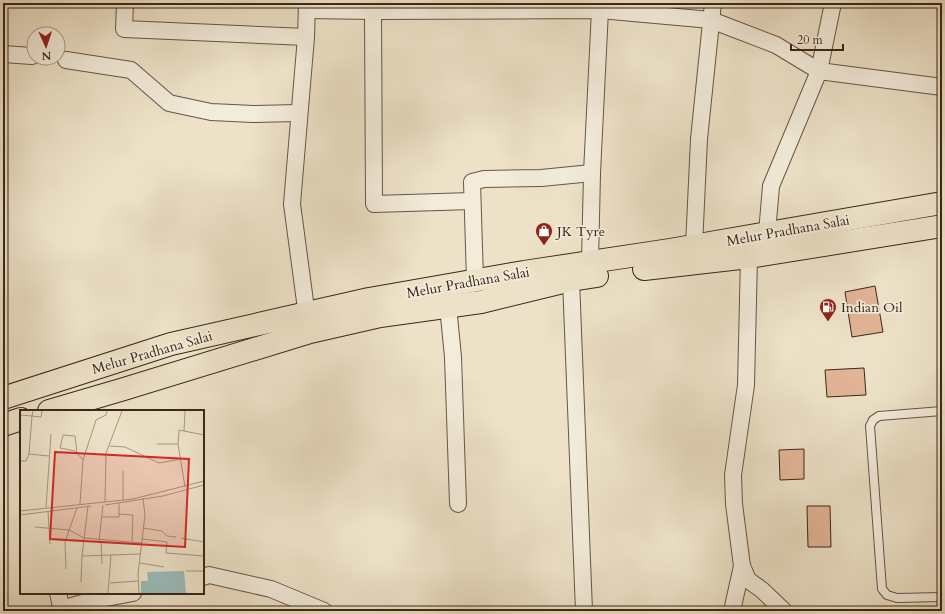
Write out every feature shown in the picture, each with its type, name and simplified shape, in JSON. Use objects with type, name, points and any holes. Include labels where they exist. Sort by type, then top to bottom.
[{"type":"main road","name":"Melur Pradhana Salai","points":[[52,410],[124,390],[308,323],[369,299],[524,272],[694,246],[942,203]]},
{"type":"main road","name":"Melur Pradhana Salai","points":[[3,398],[171,344],[308,323],[380,316],[481,302],[571,280],[749,257],[942,226]]},
{"type":"street","points":[[125,3],[124,29],[306,37]]},
{"type":"street","points":[[694,246],[699,139],[713,3]]},
{"type":"street","points":[[766,233],[771,186],[819,71],[833,3]]},
{"type":"street","points":[[308,323],[292,204],[306,37],[307,7],[373,11],[590,8],[712,20],[776,44],[819,71],[942,87]]},
{"type":"street","points":[[590,8],[592,173],[590,262]]},
{"type":"street","points":[[373,11],[374,204],[472,202]]},
{"type":"street","points":[[3,54],[26,56]]},
{"type":"street","points":[[66,60],[131,70],[169,103],[211,112],[253,114],[299,113]]},
{"type":"street","points":[[475,280],[472,182],[484,179],[541,178],[592,173]]},
{"type":"street","points":[[749,257],[746,385],[733,475],[734,504],[742,566],[748,580],[762,590],[784,611]]},
{"type":"street","points":[[571,280],[584,611]]},
{"type":"street","points":[[448,306],[453,357],[458,504]]},
{"type":"street","points":[[732,611],[742,566]]},
{"type":"street","points":[[204,577],[209,575],[271,589],[324,611]]},
{"type":"street","points":[[58,594],[61,610],[90,601],[128,594]]},
{"type":"lane","points":[[942,411],[879,416],[873,420],[870,426],[882,589],[887,595],[897,598],[942,597]]},
{"type":"building","points":[[875,286],[883,332],[852,337],[845,292]]},
{"type":"building","points":[[864,368],[866,395],[827,397],[825,370]]},
{"type":"building","points":[[804,449],[804,479],[780,480],[779,450]]},
{"type":"building","points":[[807,506],[830,506],[831,547],[808,547]]},
{"type":"place","name":"JK Tyre","points":[[544,246]]},
{"type":"place","name":"Indian Oil","points":[[828,322]]}]
